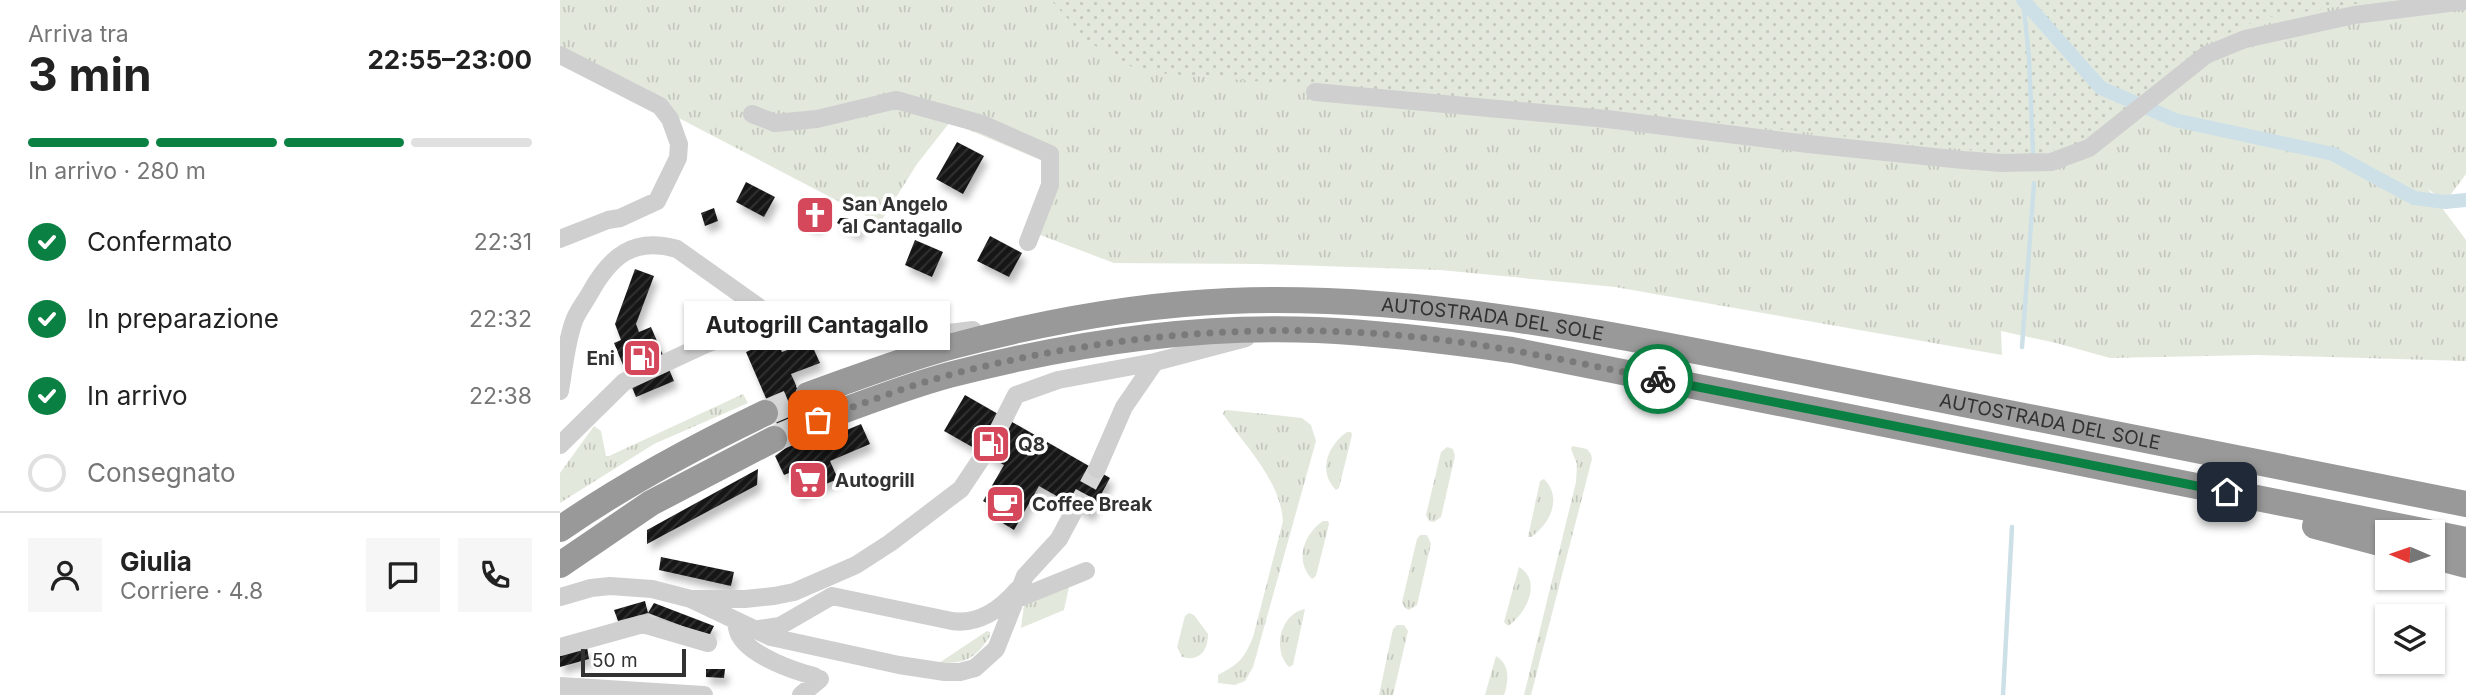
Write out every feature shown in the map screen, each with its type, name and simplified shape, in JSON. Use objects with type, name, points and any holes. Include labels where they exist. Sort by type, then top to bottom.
[{"type":"highway","name":"AUTOSTRADA DEL SOLE","points":[[808,394],[949,347],[1080,317],[1228,301],[1325,300],[1422,307],[1529,321],[1705,353],[2466,504]]},
{"type":"highway","name":"AUTOSTRADA DEL SOLE","points":[[818,420],[947,376],[1022,358],[1126,341],[1192,334],[1279,330],[1418,337],[1512,350],[2375,521]]},
{"type":"highway","points":[[560,529],[638,479],[765,413]]},
{"type":"highway","points":[[560,565],[651,503],[774,439]]},
{"type":"highway","points":[[2227,456],[2271,452],[2466,488]]},
{"type":"highway","points":[[2176,482],[2276,517],[2375,542]]},
{"type":"highway","name":"AUTOSTRADA DEL SOLE","points":[[2445,535],[2466,540]]},
{"type":"highway","points":[[2445,559],[2466,565]]},
{"type":"lane","points":[[1315,92],[1607,119],[1808,144],[2002,163],[2051,162],[2089,148],[2206,55],[2245,39],[2354,15],[2466,1]]},
{"type":"lane","points":[[560,55],[660,106],[677,134],[678,158],[657,201],[620,218],[560,239]]},
{"type":"lane","points":[[752,114],[775,123],[817,120],[897,100],[982,124],[1050,154],[1050,185],[1028,242]]},
{"type":"lane","points":[[560,391],[573,321],[603,270],[617,256],[631,249],[656,245],[677,249],[774,317],[795,328],[821,335],[884,341],[1080,317]]},
{"type":"lane","points":[[560,444],[624,382],[706,344],[774,317]]},
{"type":"lane","points":[[560,597],[591,588],[610,586],[652,589],[691,598],[745,599],[794,592],[856,565],[890,544],[961,489],[991,444],[1016,395],[1058,380],[1155,362],[1279,330]]},
{"type":"lane","points":[[1097,469],[1124,407],[1155,362]]},
{"type":"lane","points":[[691,598],[771,637],[898,665],[960,672],[975,668],[996,649],[1025,576],[1059,539],[1075,509]]},
{"type":"lane","points":[[755,629],[780,626],[832,596],[962,622],[972,621],[994,611],[1020,591],[1086,571]]},
{"type":"lane","points":[[736,620],[740,637],[757,651],[789,670],[817,677],[802,695]]},
{"type":"lane","points":[[560,647],[643,624],[708,643]]},
{"type":"lane","points":[[560,686],[586,691],[704,695]]},
{"type":"green space","points":[[560,0],[2466,0],[2466,174],[2445,202],[2428,189],[2466,240],[2466,361],[2256,355],[2110,358],[2001,331],[2002,355],[1615,287],[1440,270],[1259,264],[1114,263],[1027,230],[1050,164],[950,122],[917,164],[880,223],[560,56]]},
{"type":"green space","points":[[1051,0],[2382,0],[2263,18],[2208,42],[2088,142],[2024,156],[1584,108],[1157,73],[1122,64],[1088,41]]},
{"type":"green space","points":[[743,394],[748,403],[654,444],[560,503],[560,473],[594,426],[601,431],[606,456],[609,456]]},
{"type":"green space","points":[[1227,410],[1302,418],[1311,425],[1316,441],[1253,667],[1245,681],[1235,685],[1218,683],[1218,675],[1240,660],[1253,637],[1283,521],[1281,506],[1269,478],[1223,414]]},
{"type":"green space","points":[[1347,432],[1352,435],[1339,488],[1336,490],[1327,475],[1327,459],[1340,437]]},
{"type":"green space","points":[[1572,446],[1587,449],[1592,459],[1531,695],[1524,695],[1576,482],[1577,464]]},
{"type":"green space","points":[[1447,447],[1453,449],[1455,456],[1441,517],[1434,522],[1429,521],[1426,515],[1441,452]]},
{"type":"green space","points":[[1544,479],[1553,494],[1552,510],[1538,532],[1528,537],[1540,481]]},
{"type":"green space","points":[[1323,521],[1328,521],[1329,524],[1316,576],[1312,579],[1303,564],[1304,548],[1306,540]]},
{"type":"green space","points":[[1420,535],[1427,535],[1431,544],[1417,605],[1409,610],[1402,602]]},
{"type":"green space","points":[[1519,567],[1530,580],[1531,589],[1526,606],[1508,626],[1504,622]]},
{"type":"green space","points":[[1069,587],[1064,610],[1021,628],[1024,605]]},
{"type":"green space","points":[[1305,609],[1293,665],[1289,667],[1281,651],[1281,634],[1290,618]]},
{"type":"green space","points":[[1189,613],[1194,615],[1208,634],[1205,650],[1194,658],[1182,657],[1177,647],[1185,616]]},
{"type":"green space","points":[[1397,625],[1404,625],[1408,631],[1393,695],[1379,695],[1393,629]]},
{"type":"green space","points":[[987,631],[990,636],[980,650],[969,658],[939,663]]},
{"type":"green space","points":[[1496,656],[1506,668],[1506,690],[1504,695],[1485,695]]},
{"type":"building","points":[[957,142],[984,156],[963,194],[936,179]]},
{"type":"building","points":[[746,182],[775,197],[764,217],[736,202]]},
{"type":"building","name":"San Angelo al Cantagallo","points":[[813,202],[826,208],[817,228],[804,222]]},
{"type":"building","points":[[714,208],[718,221],[705,226],[701,213]]},
{"type":"building","points":[[840,218],[847,218],[861,226],[857,234],[837,223]]},
{"type":"building","points":[[990,236],[1022,253],[1009,277],[977,261]]},
{"type":"building","points":[[915,240],[943,252],[932,277],[905,265]]},
{"type":"building","points":[[635,269],[654,276],[636,324],[639,332],[651,327],[674,381],[636,397],[614,343],[621,340],[615,324]]},
{"type":"building","points":[[776,339],[782,352],[810,341],[820,363],[791,374],[821,441],[861,424],[870,444],[830,461],[838,479],[797,496],[789,473],[784,475],[775,456],[787,447],[746,352]]},
{"type":"building","points":[[965,395],[1110,478],[1090,515],[1039,486],[1014,530],[991,516],[995,508],[983,501],[1004,465],[944,431]]},
{"type":"building","points":[[758,469],[757,485],[647,544],[647,530]]},
{"type":"building","points":[[661,557],[734,572],[731,586],[659,570]]},
{"type":"building","points":[[645,601],[648,613],[618,621],[614,610]]},
{"type":"building","points":[[654,603],[714,626],[709,636],[648,613]]},
{"type":"building","points":[[587,647],[589,659],[560,667],[560,655]]},
{"type":"building","points":[[706,669],[725,669],[724,678],[706,677]]},
{"type":"waterway","points":[[2023,0],[2029,57],[2033,153]]},
{"type":"waterway","points":[[2023,0],[2101,88],[2175,120],[2333,154],[2414,198],[2445,202],[2466,200]]},
{"type":"waterway","points":[[2022,347],[2034,183]]},
{"type":"waterway","points":[[2003,695],[2012,527]]},
{"type":"tunnel","points":[[765,413],[808,395]]},
{"type":"tunnel","points":[[774,439],[818,420]]},
{"type":"tunnel","points":[[1075,509],[1097,469]]},
{"type":"way so far","points":[[818,420],[947,376],[1022,358],[1099,344],[1192,334],[1315,330],[1418,337],[1512,350],[1658,379]]},
{"type":"place","name":"San Angelo al Cantagallo","points":[[815,215]]},
{"type":"place","name":"Eni","points":[[642,358]]},
{"type":"place","name":"Autogrill Cantagallo","points":[[818,420]]},
{"type":"place","name":"Q8","points":[[991,444]]},
{"type":"place","name":"Autogrill","points":[[808,480]]},
{"type":"place","name":"Coffee Break","points":[[1005,504]]},
{"type":"route","points":[[1658,379],[2227,492]]}]
